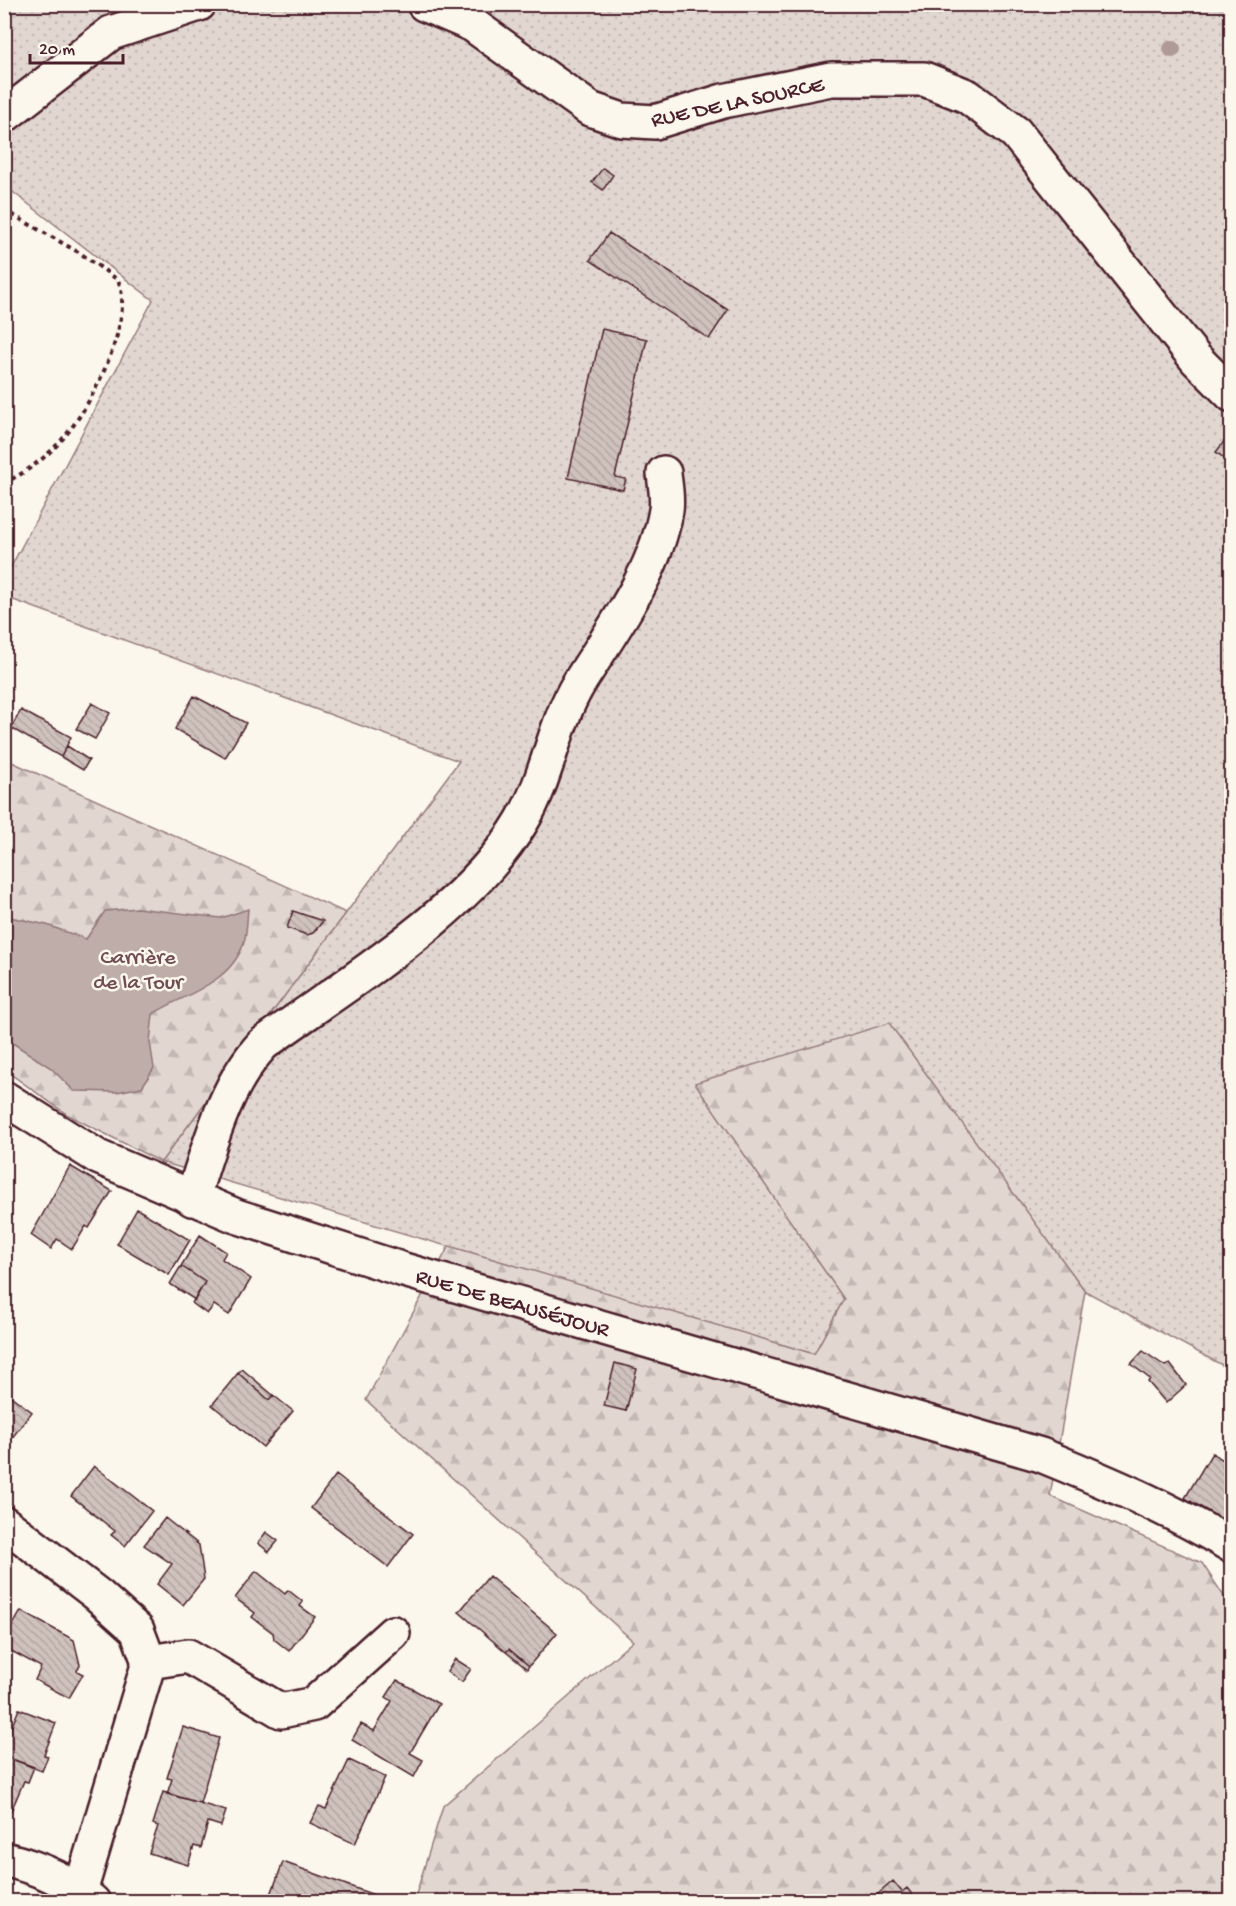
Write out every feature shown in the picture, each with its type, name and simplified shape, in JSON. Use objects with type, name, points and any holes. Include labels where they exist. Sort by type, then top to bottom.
[{"type":"street","points":[[4,116],[111,33],[199,4]]},
{"type":"street","name":"RUE DE LA SOURCE","points":[[424,4],[473,25],[590,109],[622,120],[655,122],[723,101],[831,80],[924,79],[967,96],[1016,133],[1196,359],[1232,395]]},
{"type":"street","points":[[192,1199],[224,1106],[248,1060],[263,1044],[425,927],[473,883],[500,855],[512,837],[523,819],[541,778],[566,707],[621,614],[654,551],[667,508],[664,473]]},
{"type":"street","name":"RUE DE BEAUSÉJOUR","points":[[4,1098],[98,1157],[192,1199],[297,1237],[405,1270],[1041,1455],[1120,1487],[1195,1524],[1232,1546]]},
{"type":"street","points":[[4,1523],[98,1595],[137,1630],[149,1662],[83,1898],[32,1866],[4,1859]]},
{"type":"street","points":[[149,1662],[188,1656],[281,1711],[314,1704],[393,1633]]},
{"type":"path","points":[[4,210],[80,253],[118,280],[122,294],[117,340],[85,408],[66,435],[46,456],[28,472],[4,483]]},
{"type":"green space","points":[[4,5],[1231,5],[1231,1370],[1085,1291],[889,1024],[696,1084],[844,1299],[814,1354],[161,1162],[459,761],[5,597],[5,578],[153,300],[5,186]]},
{"type":"green space","name":"Carrière de la Tour","points":[[5,759],[346,913],[161,1162],[68,1115],[5,1070]]},
{"type":"green space","points":[[889,1023],[1085,1291],[1050,1496],[1202,1563],[1231,1607],[1231,1901],[414,1901],[443,1806],[633,1641],[366,1400],[449,1246],[814,1354],[844,1299],[695,1083]]},
{"type":"shaded area","points":[[137,908],[221,918],[248,909],[244,942],[238,956],[218,978],[153,1014],[150,1042],[154,1068],[142,1087],[117,1092],[74,1091],[51,1068],[5,1038],[5,916],[47,925],[86,939],[105,911]]},
{"type":"building","points":[[603,168],[613,175],[603,190],[592,182]]},
{"type":"building","points":[[609,233],[728,310],[709,339],[590,260]]},
{"type":"building","points":[[602,329],[647,339],[615,477],[626,479],[623,490],[568,478]]},
{"type":"building","points":[[1229,435],[1232,437],[1232,464],[1216,452]]},
{"type":"building","points":[[194,696],[246,723],[225,758],[175,729]]},
{"type":"building","points":[[92,703],[110,713],[95,739],[76,729]]},
{"type":"building","points":[[21,710],[71,737],[61,757],[11,728]]},
{"type":"building","points":[[67,746],[89,760],[83,770],[61,757]]},
{"type":"building","points":[[293,911],[323,921],[313,933],[307,935],[287,928]]},
{"type":"building","points":[[70,1166],[112,1191],[89,1228],[86,1226],[72,1249],[57,1239],[51,1249],[31,1235]]},
{"type":"building","points":[[137,1209],[190,1240],[169,1275],[117,1244]]},
{"type":"building","points":[[200,1235],[226,1252],[222,1259],[251,1279],[229,1315],[214,1305],[207,1314],[192,1303],[205,1282],[181,1266]]},
{"type":"building","points":[[181,1266],[205,1282],[195,1300],[170,1284]]},
{"type":"building","points":[[1143,1351],[1165,1366],[1170,1364],[1186,1385],[1166,1403],[1148,1382],[1150,1379],[1131,1364]]},
{"type":"building","points":[[615,1363],[637,1369],[626,1411],[604,1406]]},
{"type":"building","points":[[242,1369],[273,1395],[269,1400],[238,1373]]},
{"type":"building","points":[[238,1373],[269,1400],[273,1395],[293,1411],[263,1447],[212,1405]]},
{"type":"building","points":[[4,1391],[32,1412],[8,1443],[4,1440]]},
{"type":"building","points":[[1212,1453],[1225,1461],[1223,1467],[1232,1472],[1232,1517],[1228,1523],[1185,1498]]},
{"type":"building","points":[[94,1466],[152,1511],[125,1546],[111,1535],[115,1531],[71,1496]]},
{"type":"building","points":[[336,1475],[413,1534],[388,1567],[311,1508]]},
{"type":"building","points":[[165,1518],[199,1545],[204,1579],[183,1605],[157,1584],[172,1564],[144,1545]]},
{"type":"building","points":[[266,1532],[278,1541],[269,1552],[258,1543]]},
{"type":"building","points":[[256,1571],[285,1594],[288,1590],[303,1602],[300,1606],[315,1617],[289,1651],[274,1639],[273,1633],[252,1617],[255,1613],[235,1598]]},
{"type":"building","points":[[489,1576],[557,1633],[529,1666],[509,1649],[506,1652],[459,1612]]},
{"type":"building","points":[[21,1611],[74,1640],[80,1665],[77,1671],[83,1674],[69,1698],[35,1680],[41,1667],[4,1647],[4,1641]]},
{"type":"building","points":[[509,1649],[529,1666],[527,1669],[506,1652]]},
{"type":"building","points":[[455,1659],[471,1669],[462,1682],[447,1672]]},
{"type":"building","points":[[397,1680],[439,1704],[410,1753],[423,1760],[414,1777],[352,1740],[361,1724],[374,1731],[392,1701],[386,1697]]},
{"type":"building","points":[[19,1709],[56,1723],[44,1755],[48,1756],[42,1771],[4,1756],[4,1745]]},
{"type":"building","points":[[183,1727],[219,1738],[200,1803],[167,1794],[172,1779],[167,1778]]},
{"type":"building","points":[[4,1756],[34,1767],[28,1782],[24,1781],[11,1811],[4,1809]]},
{"type":"building","points":[[349,1760],[385,1777],[355,1844],[310,1823],[319,1806],[326,1809]]},
{"type":"building","points":[[163,1792],[226,1811],[221,1826],[208,1822],[201,1848],[194,1846],[188,1865],[149,1853],[158,1826],[153,1824]]},
{"type":"building","points":[[283,1862],[374,1895],[371,1902],[269,1900]]},
{"type":"building","points":[[893,1881],[902,1892],[907,1888],[918,1902],[869,1902]]}]
